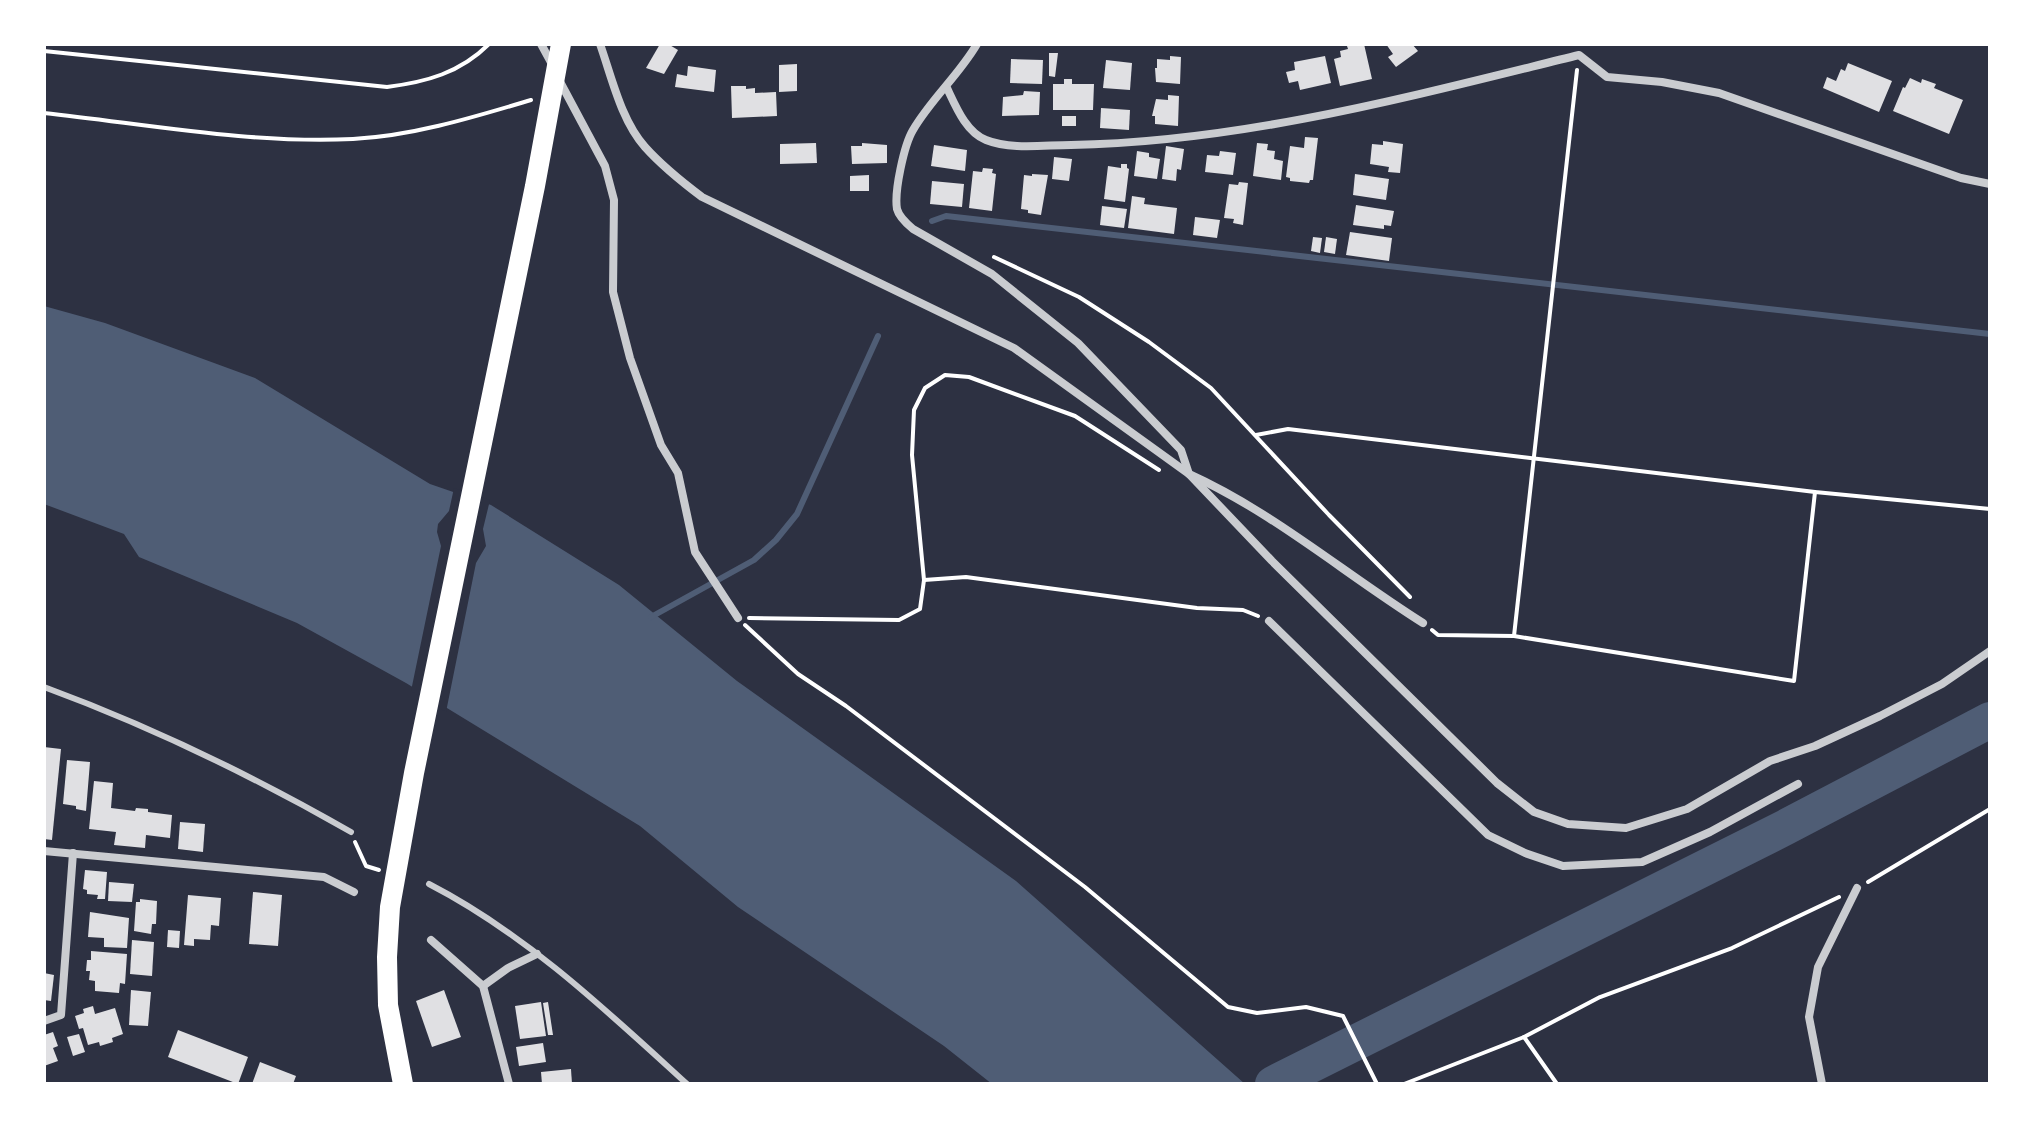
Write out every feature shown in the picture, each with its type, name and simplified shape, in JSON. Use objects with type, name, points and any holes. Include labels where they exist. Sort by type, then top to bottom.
[{"type":"main road","points":[[403,1084],[388,1005],[390,907],[561,44]]},
{"type":"street","points":[[541,44],[605,166],[614,200],[613,292],[630,358],[661,445],[678,473],[695,552],[738,618]]},
{"type":"street","points":[[600,44],[626,117],[644,146],[702,197],[1014,348],[1189,474],[1272,561],[1497,783],[1534,812],[1568,824],[1626,828],[1687,809],[1770,761],[1815,746],[1942,684],[1990,651]]},
{"type":"street","points":[[977,44],[947,88],[914,127],[907,141],[897,210],[913,229],[992,274],[1078,343],[1181,450],[1189,474],[1230,493],[1423,623]]},
{"type":"street","points":[[947,88],[968,126],[983,139],[1003,145],[1112,144],[1289,122],[1579,55],[1607,77],[1662,82],[1719,93],[1961,178],[1990,184]]},
{"type":"street","points":[[1269,621],[1488,835],[1525,853],[1563,866],[1642,862],[1710,832],[1798,784]]},
{"type":"street","points":[[44,851],[324,877],[354,892]]},
{"type":"street","points":[[44,1021],[61,1015],[73,853]]},
{"type":"street","points":[[1822,1084],[1809,1017],[1818,967],[1857,888]]},
{"type":"street","points":[[431,940],[483,986],[509,1084]]},
{"type":"street","points":[[483,986],[508,968],[537,954]]},
{"type":"lane","points":[[44,687],[102,708],[198,751],[351,832]]},
{"type":"lane","points":[[429,884],[470,904],[537,954],[596,1001],[687,1084]]},
{"type":"path","points":[[44,51],[387,87],[419,82],[451,72],[489,44]]},
{"type":"path","points":[[1514,636],[1579,55]]},
{"type":"path","points":[[44,113],[213,134],[355,139],[417,131],[564,90]]},
{"type":"path","points":[[961,257],[985,254],[1079,297],[1149,342],[1211,388],[1412,598],[1423,623],[1438,635],[1514,636],[1794,681],[1815,492]]},
{"type":"path","points":[[738,618],[899,620],[920,609],[924,580],[912,455],[914,410],[925,388],[945,375],[969,377],[1075,416],[1155,469],[1189,474]]},
{"type":"path","points":[[1256,435],[1288,429],[1815,492],[1990,509]]},
{"type":"path","points":[[924,580],[966,577],[1197,608],[1243,610],[1269,621]]},
{"type":"path","points":[[738,618],[765,647],[798,674],[846,706],[1073,877],[1228,1007],[1257,1013],[1306,1007],[1343,1016],[1377,1084]]},
{"type":"path","points":[[1404,1084],[1524,1037],[1600,997],[1732,948],[1857,888],[1990,809]]},
{"type":"path","points":[[351,832],[366,866],[381,870]]},
{"type":"path","points":[[1524,1037],[1557,1084]]},
{"type":"water","points":[[44,306],[105,323],[255,378],[430,484],[491,505],[619,585],[737,681],[1016,881],[1245,1084],[992,1084],[944,1046],[738,907],[640,826],[406,683],[297,623],[139,557],[124,534],[44,504]]},
{"type":"pier","points":[[454,488],[490,500],[483,529],[486,546],[476,563],[446,712],[411,691],[441,546],[438,524],[449,511]]},
{"type":"building","points":[[660,44],[668,44],[678,50],[664,74],[646,68]]},
{"type":"building","points":[[1364,44],[1372,79],[1340,86],[1334,59],[1341,57],[1340,51],[1348,49],[1347,46]]},
{"type":"building","points":[[1386,44],[1412,44],[1418,51],[1396,67],[1388,57],[1393,54]]},
{"type":"building","points":[[1049,53],[1058,53],[1055,77],[1049,76]]},
{"type":"building","points":[[1170,56],[1181,57],[1180,84],[1156,82],[1157,59],[1170,60]]},
{"type":"building","points":[[1325,56],[1331,83],[1300,90],[1298,81],[1289,83],[1286,72],[1295,70],[1294,62]]},
{"type":"building","points":[[1011,59],[1043,60],[1042,84],[1010,83]]},
{"type":"building","points":[[1106,60],[1132,63],[1130,90],[1103,88]]},
{"type":"building","points":[[1848,63],[1892,81],[1879,112],[1823,88],[1827,77],[1836,81],[1841,69],[1845,71]]},
{"type":"building","points":[[797,64],[797,91],[779,92],[779,65]]},
{"type":"building","points":[[688,66],[716,70],[714,92],[675,87],[677,74],[687,76]]},
{"type":"building","points":[[1910,78],[1936,84],[1934,88],[1963,100],[1949,134],[1893,111]]},
{"type":"building","points":[[1064,79],[1072,79],[1072,84],[1094,84],[1093,110],[1053,110],[1053,84],[1064,84]]},
{"type":"building","points":[[731,86],[755,88],[755,93],[776,92],[777,116],[732,118]]},
{"type":"building","points":[[1024,91],[1040,92],[1039,115],[1002,116],[1003,97],[1023,95]]},
{"type":"building","points":[[1168,95],[1179,96],[1178,126],[1155,124],[1155,116],[1152,116],[1156,99],[1168,100]]},
{"type":"building","points":[[1101,108],[1130,110],[1129,130],[1100,128]]},
{"type":"building","points":[[1062,116],[1076,116],[1076,126],[1062,126]]},
{"type":"building","points":[[1305,137],[1318,138],[1313,180],[1309,183],[1290,181],[1286,177],[1290,146],[1304,148]]},
{"type":"building","points":[[1383,141],[1403,144],[1400,173],[1388,172],[1389,167],[1370,164],[1372,144],[1383,145]]},
{"type":"building","points":[[816,143],[817,163],[780,164],[780,144]]},
{"type":"building","points":[[862,143],[887,145],[887,163],[852,164],[851,146],[862,146]]},
{"type":"building","points":[[1257,143],[1268,144],[1267,150],[1275,151],[1274,159],[1283,161],[1281,180],[1253,176]]},
{"type":"building","points":[[934,145],[967,150],[965,171],[931,166]]},
{"type":"building","points":[[1166,146],[1184,149],[1176,181],[1162,179]]},
{"type":"building","points":[[1137,151],[1160,159],[1157,179],[1134,176]]},
{"type":"building","points":[[1220,151],[1236,153],[1233,175],[1205,172],[1207,155],[1219,156]]},
{"type":"building","points":[[1054,157],[1072,159],[1069,181],[1052,179]]},
{"type":"building","points":[[1121,164],[1127,164],[1129,169],[1125,202],[1104,199],[1108,166],[1121,168]]},
{"type":"building","points":[[983,168],[993,169],[992,173],[996,174],[992,211],[969,208],[973,171],[982,172]]},
{"type":"building","points":[[1355,174],[1389,179],[1386,200],[1353,195]]},
{"type":"building","points":[[869,175],[869,191],[850,191],[850,176]]},
{"type":"building","points":[[1024,175],[1048,175],[1041,215],[1021,209]]},
{"type":"building","points":[[932,181],[964,184],[962,207],[930,204]]},
{"type":"building","points":[[1239,182],[1248,183],[1243,225],[1233,223],[1234,219],[1224,218],[1229,184],[1238,185]]},
{"type":"building","points":[[1132,196],[1145,198],[1144,204],[1177,208],[1174,234],[1128,228]]},
{"type":"building","points":[[1356,205],[1394,211],[1391,226],[1384,225],[1384,229],[1353,225]]},
{"type":"building","points":[[1102,206],[1127,209],[1124,228],[1100,225]]},
{"type":"building","points":[[1195,217],[1220,220],[1217,238],[1193,235]]},
{"type":"building","points":[[1350,232],[1392,238],[1389,261],[1346,255]]},
{"type":"building","points":[[1313,237],[1322,238],[1320,253],[1311,251]]},
{"type":"building","points":[[1326,237],[1337,239],[1335,254],[1324,252]]},
{"type":"building","points":[[44,747],[61,749],[52,840],[44,839]]},
{"type":"building","points":[[67,760],[90,762],[86,811],[63,804]]},
{"type":"building","points":[[94,781],[113,783],[111,808],[148,809],[148,812],[172,815],[170,838],[146,835],[145,848],[114,845],[116,832],[89,829]]},
{"type":"building","points":[[180,822],[205,824],[203,852],[178,849]]},
{"type":"building","points":[[85,870],[107,872],[105,899],[97,899],[98,895],[87,894],[87,890],[83,889]]},
{"type":"building","points":[[109,882],[134,884],[132,902],[108,901]]},
{"type":"building","points":[[253,892],[282,895],[278,946],[249,944]]},
{"type":"building","points":[[188,895],[221,898],[219,926],[211,925],[210,940],[194,939],[194,946],[184,945]]},
{"type":"building","points":[[140,899],[157,901],[156,924],[152,924],[151,934],[134,931],[136,902]]},
{"type":"building","points":[[90,912],[129,918],[127,948],[104,947],[104,938],[88,937]]},
{"type":"building","points":[[168,930],[180,931],[179,948],[167,947]]},
{"type":"building","points":[[132,940],[154,942],[152,976],[130,974]]},
{"type":"building","points":[[91,951],[127,954],[125,984],[120,983],[119,993],[95,991],[95,981],[89,980],[90,971],[86,971]]},
{"type":"building","points":[[44,973],[54,975],[51,1001],[44,1000]]},
{"type":"building","points":[[131,990],[151,992],[148,1026],[129,1025]]},
{"type":"building","points":[[444,990],[461,1037],[432,1047],[416,1001]]},
{"type":"building","points":[[541,1002],[546,1036],[520,1039],[515,1006]]},
{"type":"building","points":[[548,1002],[553,1035],[548,1035],[543,1003]]},
{"type":"building","points":[[93,1006],[95,1014],[115,1008],[123,1034],[112,1038],[113,1042],[100,1046],[99,1042],[88,1045],[83,1028],[79,1029],[75,1016]]},
{"type":"building","points":[[178,1030],[248,1057],[238,1084],[168,1057]]},
{"type":"building","points":[[53,1032],[58,1046],[53,1048],[58,1061],[44,1066],[44,1035]]},
{"type":"building","points":[[79,1034],[85,1052],[73,1056],[67,1037]]},
{"type":"building","points":[[543,1043],[546,1062],[519,1066],[516,1047]]},
{"type":"building","points":[[260,1062],[296,1076],[293,1084],[252,1084]]},
{"type":"building","points":[[571,1069],[572,1084],[542,1084],[541,1072]]},
{"type":"waterway","points":[[932,221],[946,216],[1990,334]]},
{"type":"waterway","points":[[651,617],[754,560],[776,540],[797,514],[878,336]]},
{"type":"waterway","points":[[1273,1084],[1786,827],[1990,720]]}]
